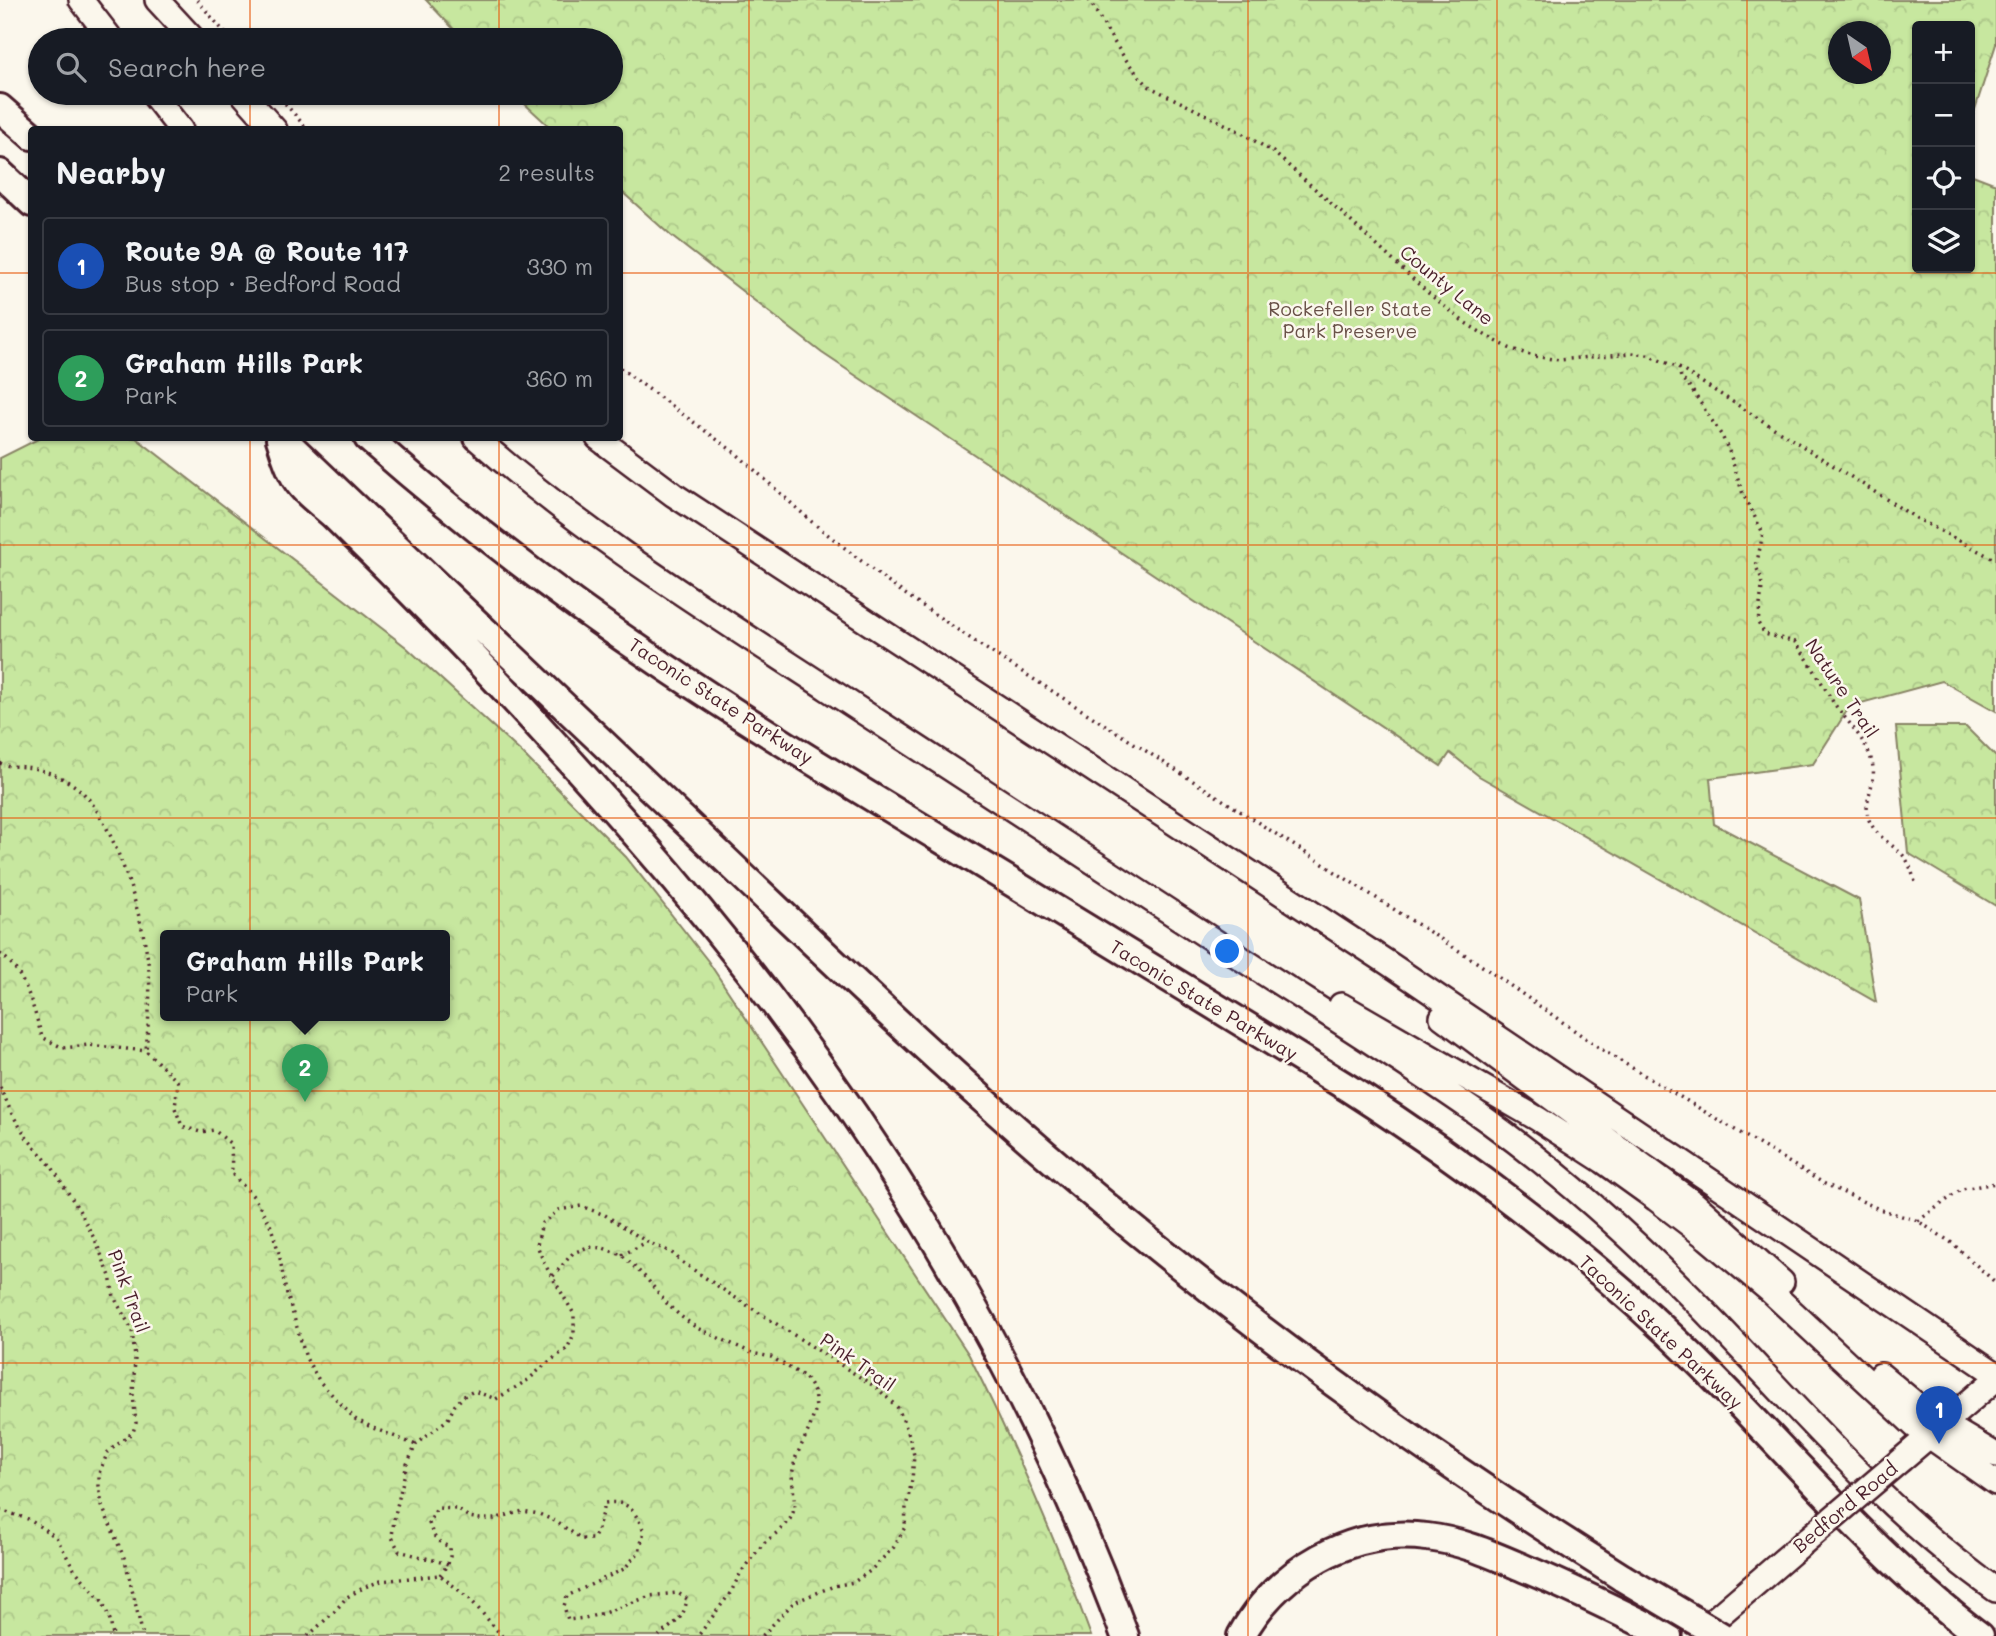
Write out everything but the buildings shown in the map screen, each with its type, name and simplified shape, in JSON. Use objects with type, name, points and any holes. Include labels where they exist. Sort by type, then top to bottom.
[{"type":"highway","points":[[0,108],[28,132]]},
{"type":"highway","points":[[0,173],[28,199]]},
{"type":"highway","points":[[281,441],[293,477],[444,626],[579,770],[721,936],[834,1083],[923,1218],[1004,1362],[1069,1497],[1125,1636]]},
{"type":"highway","points":[[283,441],[893,1018],[1077,1181],[1241,1313],[1341,1389],[1479,1485],[1623,1578],[1721,1636]]},
{"type":"highway","name":"Taconic State Parkway","points":[[372,441],[499,546],[671,671],[810,760],[1348,1088],[1493,1186],[1629,1297],[1714,1378],[1881,1552],[1980,1636]]},
{"type":"highway","points":[[1241,1636],[1267,1598],[1308,1564],[1340,1548],[1390,1536],[1426,1537],[1460,1543],[1607,1605],[1668,1636]]},
{"type":"main road","points":[[81,0],[102,28]]},
{"type":"main road","points":[[157,0],[183,28]]},
{"type":"main road","points":[[161,105],[178,126]]},
{"type":"main road","points":[[253,105],[271,126]]},
{"type":"main road","points":[[480,441],[535,488],[639,565],[1491,1123],[1618,1227],[1668,1274],[1888,1502],[1944,1552],[1996,1590]]},
{"type":"main road","points":[[602,441],[674,495],[1441,999],[1996,1377]]},
{"type":"main road","points":[[1279,891],[1446,1020],[1695,1203],[1899,1392],[1935,1431],[1996,1483]]},
{"type":"main road","points":[[1190,925],[1354,1013],[1503,1098],[1603,1161],[1683,1219],[1751,1274],[1888,1403],[1935,1431],[1996,1455]]},
{"type":"main road","name":"Bedford Road","points":[[1695,1636],[1996,1377]]},
{"type":"path","points":[[197,0],[222,28]]},
{"type":"path","name":"County Lane","points":[[1089,0],[1125,58],[1150,87],[1234,129],[1273,152],[1427,292],[1485,335],[1509,348],[1533,356],[1559,360],[1632,353],[1647,355],[1679,368],[1916,518],[1996,560]]},
{"type":"path","points":[[286,105],[305,126]]},
{"type":"path","name":"Nature Trail","points":[[1679,368],[1681,378],[1690,387],[1725,444],[1744,494],[1763,533],[1756,567],[1762,587],[1758,623],[1765,634],[1795,642],[1867,749],[1873,766],[1867,808],[1869,819],[1878,835],[1905,858],[1916,885]]},
{"type":"path","points":[[623,370],[738,455],[812,522],[889,583],[981,645],[1475,961],[1604,1051],[1825,1184],[1879,1209],[1918,1221],[1952,1243],[1996,1283]]},
{"type":"path","points":[[0,763],[6,766],[28,767],[63,779],[80,790],[95,806],[106,824],[133,900],[145,945],[150,984],[146,1051]]},
{"type":"path","points":[[0,954],[9,960],[30,996],[42,1037],[63,1048],[89,1045],[146,1051],[178,1082],[175,1108],[182,1126],[200,1132],[214,1130],[231,1144],[232,1174],[254,1197],[270,1224],[306,1358],[320,1382],[355,1419],[416,1444],[407,1464],[398,1499],[392,1537],[399,1551],[448,1564]]},
{"type":"path","name":"Pink Trail","points":[[0,1087],[27,1138],[52,1167],[79,1210],[110,1276],[114,1297],[132,1330],[136,1423],[133,1432],[108,1452],[99,1473],[99,1486],[102,1506],[125,1560],[143,1636]]},
{"type":"path","points":[[1918,1221],[1962,1188],[1996,1183]]},
{"type":"path","name":"Pink Trail","points":[[416,1444],[448,1419],[464,1396],[474,1391],[496,1399],[528,1380],[567,1349],[574,1334],[574,1314],[544,1263],[537,1245],[542,1223],[559,1210],[581,1206],[605,1215],[647,1242],[671,1252],[728,1293],[877,1388],[898,1408],[908,1432],[914,1455],[912,1480],[905,1527],[894,1547],[870,1571],[854,1582],[834,1586],[794,1602],[762,1636]]},
{"type":"path","points":[[622,1255],[647,1242]]},
{"type":"path","points":[[553,1276],[573,1253],[588,1247],[603,1248],[622,1255],[669,1306],[697,1328],[752,1353],[771,1357],[805,1377],[814,1392],[816,1408],[795,1459],[792,1475],[795,1508],[790,1519],[750,1560],[698,1636]]},
{"type":"path","points":[[440,1575],[448,1564],[450,1546],[439,1543],[433,1536],[429,1523],[437,1508],[457,1509],[469,1517],[480,1519],[494,1519],[523,1511],[540,1514],[582,1539],[593,1539],[600,1527],[600,1513],[605,1503],[618,1501],[629,1506],[644,1531],[639,1552],[624,1569],[567,1596],[564,1606],[568,1619],[585,1618],[650,1596],[678,1592],[687,1599],[684,1614],[659,1636]]},
{"type":"path","points":[[0,1510],[29,1519],[56,1537],[74,1569],[103,1602],[113,1636]]},
{"type":"path","points":[[308,1636],[347,1597],[365,1587],[381,1581],[440,1575],[471,1600],[502,1636]]},
{"type":"green space","name":"Rockefeller State Park Preserve","points":[[426,0],[1996,0],[1996,44],[1975,109],[1975,21],[1912,21],[1912,273],[1975,273],[1975,176],[1996,184],[1996,711],[1942,681],[1850,706],[1813,764],[1710,778],[1714,824],[1859,900],[1876,1002],[1479,776],[1450,753],[1441,766],[822,353],[671,236],[623,193],[623,126],[549,126],[526,105],[623,105],[623,28],[453,28]]},
{"type":"green space","points":[[34,441],[140,441],[406,647],[523,754],[626,857],[708,961],[969,1355],[1034,1494],[1091,1636],[0,1636],[0,458]]},
{"type":"green space","points":[[1896,727],[1966,727],[1996,757],[1996,906],[1908,853]]},
{"type":"place","name":"Graham Hills Park","points":[[305,1102]]},
{"type":"place","name":"Route 9A @ Route 117","points":[[1939,1444]]}]
